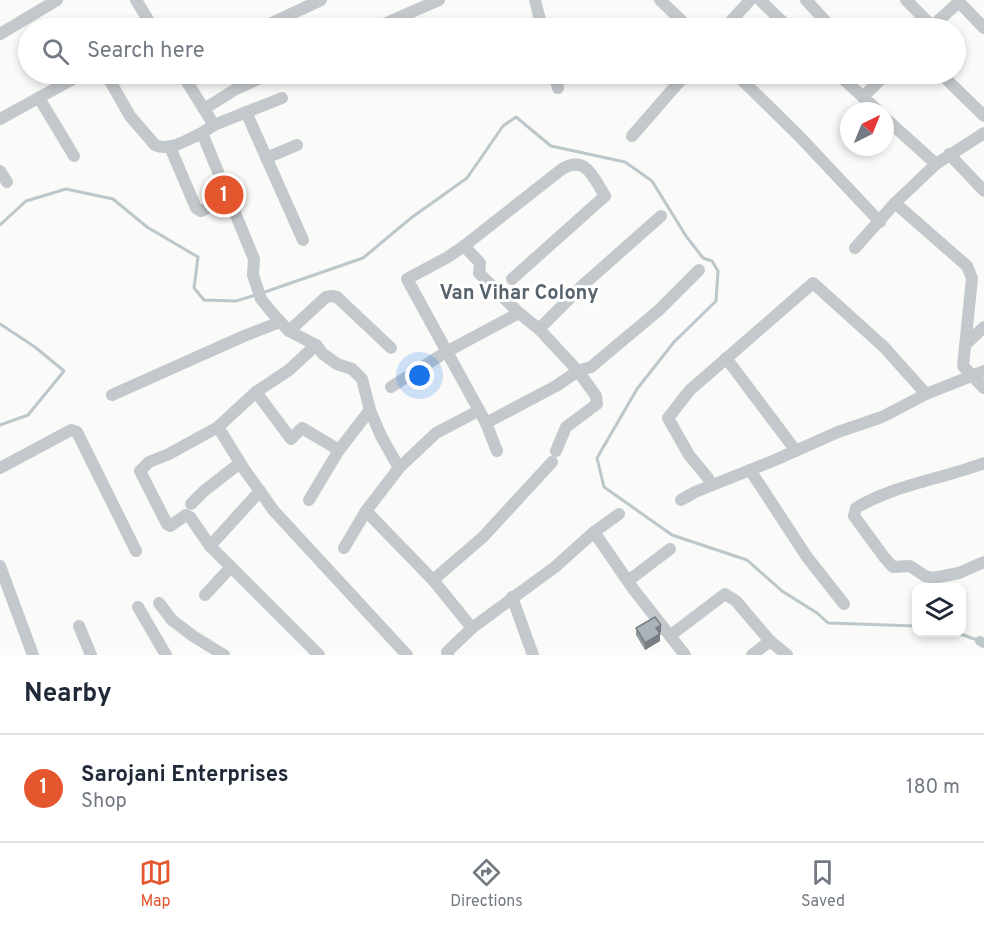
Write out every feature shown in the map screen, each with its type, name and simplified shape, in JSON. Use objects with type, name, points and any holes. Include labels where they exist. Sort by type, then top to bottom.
[{"type":"street","points":[[27,18],[57,0]]},
{"type":"street","points":[[135,0],[147,18]]},
{"type":"street","points":[[282,18],[321,0]]},
{"type":"street","points":[[398,18],[440,0]]},
{"type":"street","points":[[535,0],[540,18]]},
{"type":"street","points":[[660,0],[679,18]]},
{"type":"street","points":[[734,18],[750,0]]},
{"type":"street","points":[[760,0],[779,18]]},
{"type":"street","points":[[806,0],[823,18]]},
{"type":"street","points":[[906,0],[923,18]]},
{"type":"street","points":[[941,18],[959,2],[984,28]]},
{"type":"street","points":[[0,34],[18,23]]},
{"type":"street","points":[[0,119],[64,84]]},
{"type":"street","points":[[112,84],[130,116],[155,145],[160,147],[170,147],[214,125],[282,98]]},
{"type":"street","points":[[188,84],[214,125]]},
{"type":"street","points":[[204,109],[247,84]]},
{"type":"street","points":[[557,84],[558,88]]},
{"type":"street","points":[[632,136],[677,84]]},
{"type":"street","points":[[746,84],[799,135],[880,222]]},
{"type":"street","points":[[849,84],[868,102]]},
{"type":"street","points":[[863,97],[876,84]]},
{"type":"street","points":[[951,84],[984,116]]},
{"type":"street","points":[[39,98],[74,156]]},
{"type":"street","points":[[246,112],[303,240]]},
{"type":"street","points":[[894,126],[936,164]]},
{"type":"street","points":[[201,133],[254,259],[253,275],[261,299],[290,331],[316,345],[323,354],[337,364],[352,369],[362,379],[370,410],[399,468]]},
{"type":"street","points":[[855,248],[895,203],[936,164],[984,133]]},
{"type":"street","points":[[266,158],[297,145]]},
{"type":"street","points":[[170,147],[196,208],[201,212],[229,198]]},
{"type":"street","points":[[949,154],[984,190]]},
{"type":"street","points":[[497,451],[486,423],[407,279],[464,246],[572,163],[589,170],[605,196],[512,279]]},
{"type":"street","points":[[0,171],[7,182]]},
{"type":"street","points":[[895,203],[970,271],[972,278],[963,366],[978,374],[984,388]]},
{"type":"street","points":[[539,329],[583,285],[661,216]]},
{"type":"street","points":[[433,580],[483,537],[554,456],[566,427],[597,404],[596,396],[578,371],[539,329],[519,313],[479,273],[480,263],[464,246]]},
{"type":"street","points":[[486,423],[556,386],[578,371],[591,367],[642,324],[699,270]]},
{"type":"street","points":[[708,478],[689,454],[668,418],[690,390],[813,283],[884,347],[926,394]]},
{"type":"street","points":[[290,331],[326,297],[332,296],[337,297],[391,348]]},
{"type":"street","points":[[391,387],[446,352],[519,313]]},
{"type":"street","points":[[112,395],[280,322]]},
{"type":"street","points":[[965,345],[984,327]]},
{"type":"street","points":[[316,345],[289,370],[256,392],[218,427],[169,454],[149,462],[140,471],[167,524],[170,526],[186,515],[190,517],[210,546],[319,655]]},
{"type":"street","points":[[726,358],[796,451]]},
{"type":"street","points":[[681,500],[838,432],[882,417],[926,394],[978,374]]},
{"type":"street","points":[[256,392],[291,439],[302,428],[339,450]]},
{"type":"street","points":[[309,500],[339,450],[370,410]]},
{"type":"street","points":[[344,549],[366,511],[399,468],[436,433],[478,411]]},
{"type":"street","points":[[218,427],[274,511],[407,655]]},
{"type":"street","points":[[0,468],[71,430],[77,432],[136,551]]},
{"type":"street","points":[[191,504],[240,463]]},
{"type":"street","points":[[984,463],[874,498],[856,508],[854,516],[893,567],[910,566],[925,576],[933,578],[959,573],[984,562]]},
{"type":"street","points":[[750,470],[807,557],[844,604]]},
{"type":"street","points":[[210,546],[260,491]]},
{"type":"street","points":[[366,511],[433,580],[472,628]]},
{"type":"street","points":[[444,654],[472,628],[555,567],[594,532],[619,514]]},
{"type":"street","points":[[594,532],[628,581],[685,655]]},
{"type":"street","points":[[628,581],[669,549]]},
{"type":"street","points":[[0,566],[33,655]]},
{"type":"street","points":[[205,595],[231,567]]},
{"type":"street","points":[[671,635],[725,594],[736,601],[770,642],[788,655]]},
{"type":"street","points":[[512,597],[533,655]]},
{"type":"street","points":[[159,603],[172,620],[224,655]]},
{"type":"street","points":[[138,607],[166,655]]},
{"type":"street","points":[[79,626],[91,655]]},
{"type":"street","points":[[752,655],[770,642]]},
{"type":"building","points":[[655,617],[661,625],[656,628],[660,634],[645,643],[636,628]]},
{"type":"waterway","points":[[262,293],[363,258],[411,218],[467,178],[503,126],[516,117],[551,146],[625,162],[652,181],[686,236],[703,258],[712,261],[718,271],[716,301],[674,342],[637,389],[597,458],[604,487],[672,535],[747,560],[782,591],[817,613],[828,623],[912,626]]},
{"type":"waterway","points":[[0,225],[26,201],[66,189],[113,199],[147,227],[198,257],[194,288],[204,300],[236,301],[256,295]]},
{"type":"waterway","points":[[0,324],[35,347],[64,371],[28,415],[0,425]]},
{"type":"waterway","points":[[966,636],[980,641]]},
{"type":"waterway","points":[[980,641],[984,643]]},
{"type":"place","name":"Sarojani Enterprises","points":[[224,195]]},
{"type":"district","name":"Van Vihar Colony","points":[[519,294]]}]
